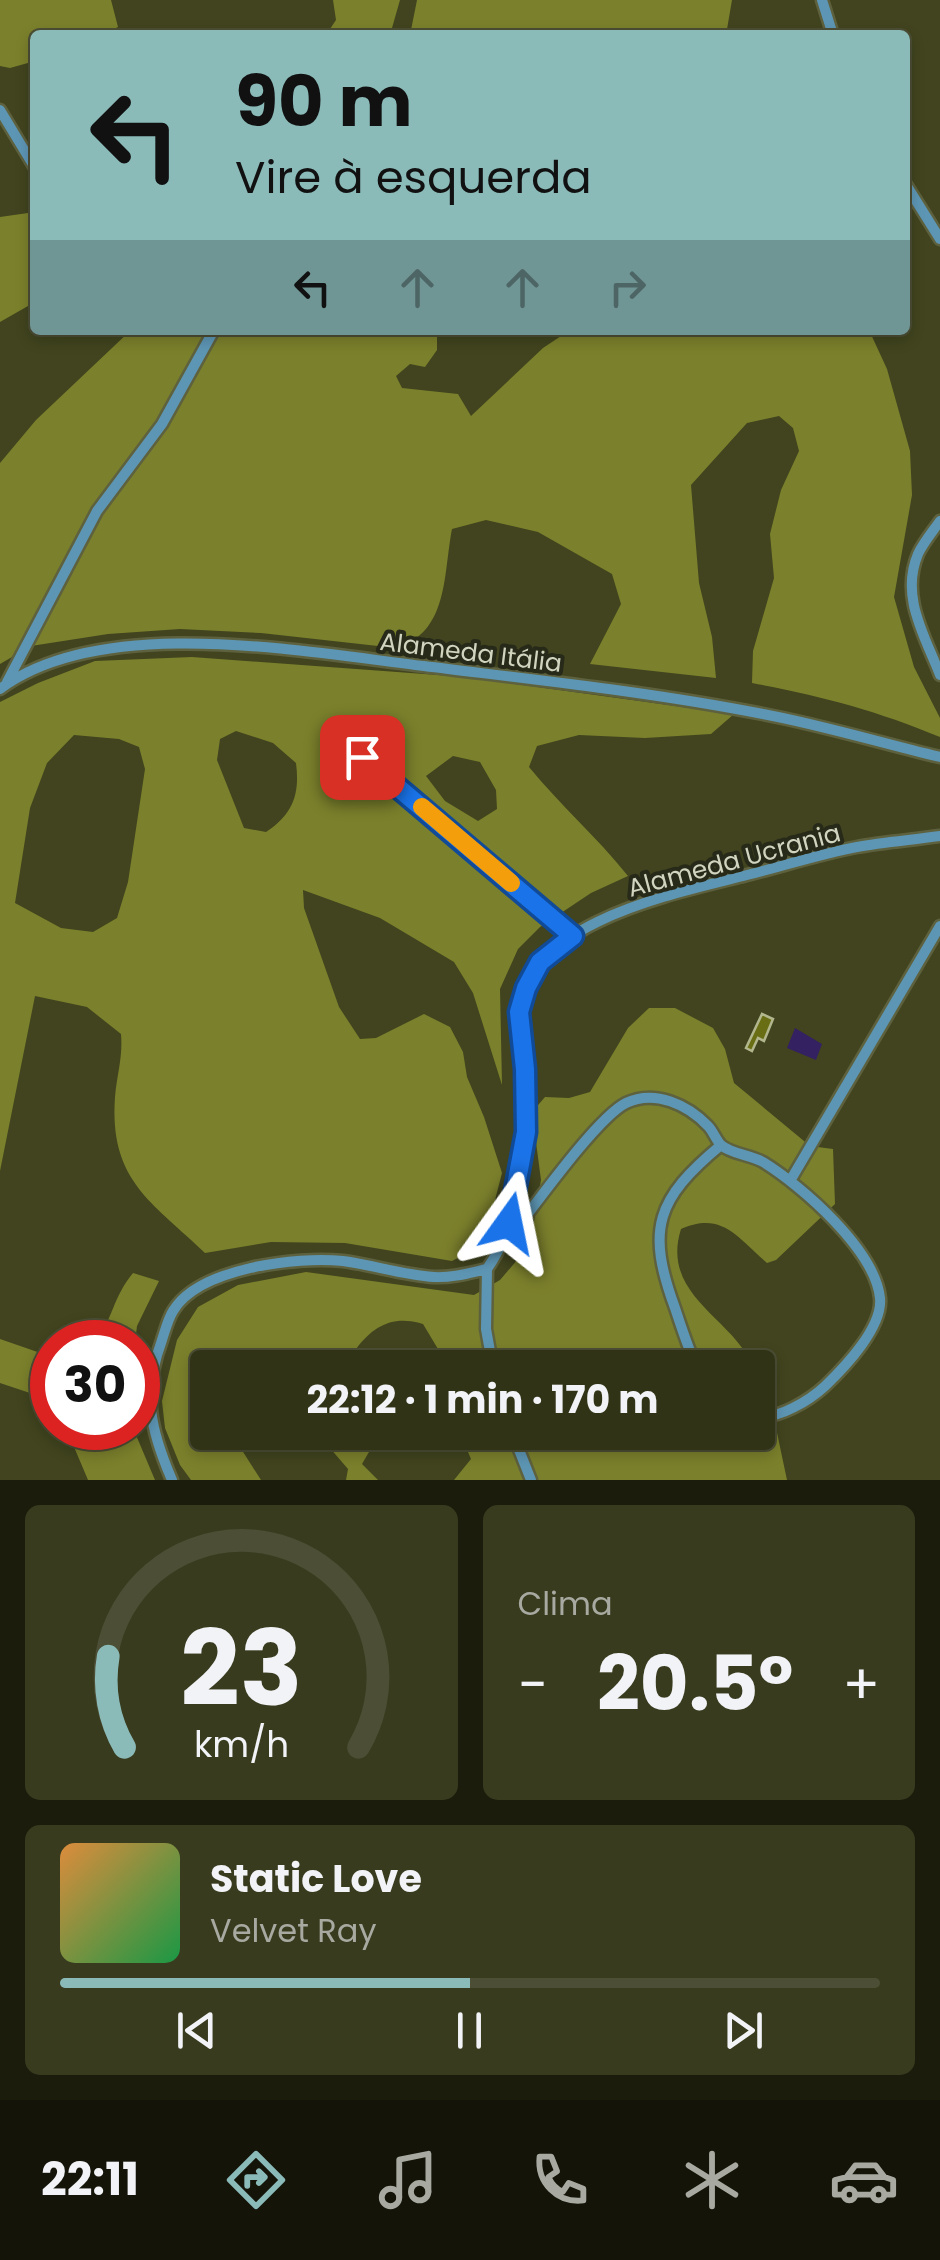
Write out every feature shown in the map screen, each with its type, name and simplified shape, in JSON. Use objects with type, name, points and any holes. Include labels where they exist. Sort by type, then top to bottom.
[{"type":"street","points":[[822,0],[832,30]]},
{"type":"street","points":[[0,110],[30,160]]},
{"type":"street","points":[[910,191],[940,238]]},
{"type":"street","points":[[3,686],[98,510],[162,424],[211,335]]},
{"type":"street","points":[[940,521],[918,554],[911,584],[919,630],[940,675]]},
{"type":"street","name":"Alameda Itália","points":[[3,686],[61,658],[120,647],[256,646],[581,685],[760,713],[940,757]]},
{"type":"street","points":[[362,757],[573,936]]},
{"type":"street","name":"Alameda Ucrania","points":[[487,1269],[503,1246],[516,1200],[526,1132],[519,1012],[540,962],[573,936],[615,913],[661,896],[857,847],[940,836]]},
{"type":"street","points":[[790,1181],[940,926]]},
{"type":"street","points":[[503,1246],[596,1130],[624,1104],[650,1096],[685,1106],[710,1128],[721,1145],[761,1161],[790,1181],[851,1240],[872,1270],[880,1301],[870,1331],[852,1359],[821,1390],[775,1414]]},
{"type":"street","points":[[690,1350],[660,1268],[658,1228],[665,1207],[692,1170],[721,1145]]},
{"type":"street","points":[[172,1480],[156,1441],[148,1388],[173,1310],[197,1288],[236,1271],[304,1260],[340,1261],[432,1277],[487,1269],[486,1328],[490,1350]]},
{"type":"street","points":[[520,1450],[532,1480]]},
{"type":"green space","points":[[0,0],[111,0],[118,27],[30,30],[30,62],[10,68],[0,66]]},
{"type":"green space","points":[[333,0],[400,0],[391,30],[329,30],[336,20]]},
{"type":"green space","points":[[417,0],[732,0],[727,30],[411,30]]},
{"type":"green space","points":[[30,213],[30,305],[0,322],[0,217]]},
{"type":"green space","points":[[126,335],[437,335],[437,350],[425,367],[410,364],[396,376],[402,388],[458,394],[471,416],[543,348],[562,335],[871,335],[887,369],[910,451],[912,495],[894,597],[914,667],[940,718],[940,737],[848,705],[752,683],[753,651],[774,578],[770,534],[781,490],[799,451],[793,428],[779,416],[747,423],[691,485],[699,583],[712,637],[716,678],[590,664],[621,604],[612,574],[538,532],[486,520],[452,529],[435,615],[413,640],[396,648],[261,633],[180,629],[108,634],[31,646],[0,664],[0,463],[36,420]]},
{"type":"green space","points":[[192,657],[465,677],[734,714],[711,734],[645,738],[579,735],[537,746],[529,767],[628,876],[591,893],[540,927],[518,949],[500,989],[502,1085],[473,993],[454,962],[380,918],[303,890],[304,908],[339,1007],[360,1039],[376,1038],[424,1014],[450,1027],[463,1052],[467,1077],[502,1173],[489,1223],[473,1250],[452,1261],[345,1243],[271,1242],[205,1253],[138,1187],[119,1150],[115,1097],[121,1034],[87,1007],[35,996],[0,1171],[0,702],[95,661]],"holes":[[[236,731],[273,743],[296,763],[293,802],[283,818],[266,832],[244,828],[217,760],[220,739]],[[74,735],[119,739],[139,747],[145,769],[128,882],[117,918],[93,932],[61,928],[15,903],[30,808],[47,763]],[[453,756],[480,762],[496,790],[497,809],[478,821],[445,801],[426,776]]]},
{"type":"green space","points":[[649,1008],[675,1008],[713,1028],[725,1049],[734,1083],[810,1146],[833,1149],[835,1204],[776,1260],[767,1263],[718,1225],[695,1224],[681,1229],[677,1252],[681,1272],[702,1305],[744,1350],[438,1350],[423,1324],[403,1321],[377,1328],[356,1350],[190,1350],[190,1450],[242,1450],[261,1480],[191,1480],[180,1465],[165,1428],[162,1401],[177,1340],[198,1307],[238,1285],[306,1272],[474,1295],[500,1280],[530,1245],[541,1180],[532,1112],[545,1097],[569,1098],[590,1092],[628,1028]]},
{"type":"green space","points":[[133,1273],[159,1281],[140,1320],[108,1320]]},
{"type":"green space","points":[[0,1339],[30,1349],[30,1393],[0,1383]]},
{"type":"green space","points":[[775,1425],[787,1480],[454,1480],[471,1459],[467,1450],[775,1450]]},
{"type":"green space","points":[[75,1450],[142,1450],[155,1480],[88,1480]]},
{"type":"green space","points":[[332,1450],[370,1450],[362,1464],[378,1480],[346,1480],[348,1469]]},
{"type":"shaded area","points":[[795,1028],[822,1044],[816,1060],[787,1048]]},
{"type":"building","points":[[762,1014],[773,1019],[764,1041],[758,1038],[752,1051],[746,1048]]},
{"type":"slow traffic","points":[[422,807],[511,883]]},
{"type":"route","points":[[362,757],[573,936],[540,962],[519,1012],[526,1132],[509,1223]]}]
